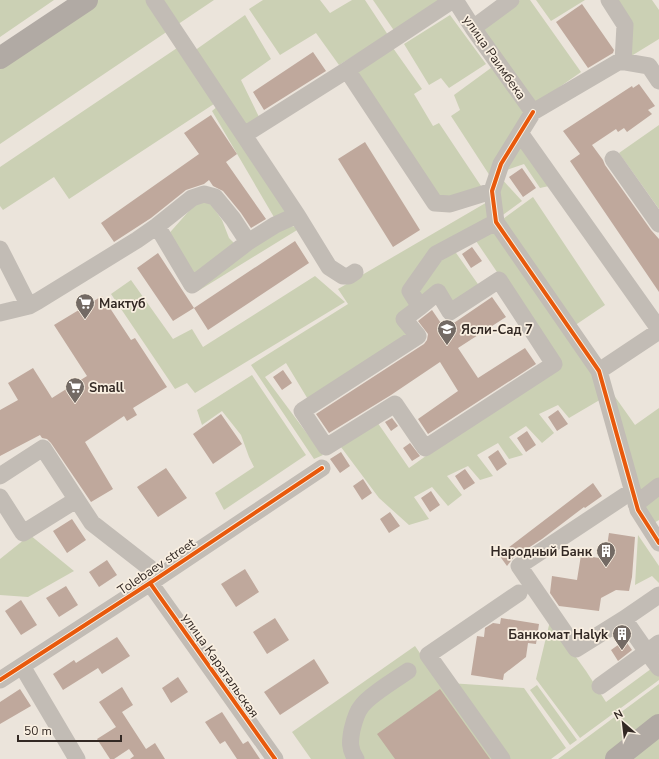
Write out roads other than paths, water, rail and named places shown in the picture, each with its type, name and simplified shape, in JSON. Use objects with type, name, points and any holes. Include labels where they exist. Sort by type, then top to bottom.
[{"type":"main road","points":[[0,58],[86,0]]},
{"type":"main road","points":[[616,759],[659,725]]},
{"type":"street","points":[[154,0],[297,215],[329,267],[343,276],[349,276],[355,272]]},
{"type":"street","points":[[244,135],[454,0]]},
{"type":"street","name":"улица Раимбека","points":[[454,0],[533,112],[620,61],[623,62]]},
{"type":"street","points":[[473,28],[511,0]]},
{"type":"street","points":[[609,0],[625,25],[623,62],[649,66],[659,81]]},
{"type":"street","points":[[347,70],[435,203],[450,204],[492,191]]},
{"type":"street","points":[[533,112],[501,164],[492,191],[496,222],[599,372],[638,510],[659,543]]},
{"type":"street","points":[[520,133],[659,330],[599,372]]},
{"type":"street","points":[[613,159],[659,224]]},
{"type":"street","points":[[0,313],[29,306],[38,301],[137,240],[192,198],[204,194],[215,197],[233,219],[248,242]]},
{"type":"street","points":[[157,226],[192,285],[248,242],[275,225],[297,215]]},
{"type":"street","points":[[420,307],[410,291],[436,254],[496,222]]},
{"type":"street","points":[[0,249],[29,306]]},
{"type":"street","points":[[499,280],[554,364],[425,448],[395,404],[326,447],[302,411],[418,336],[404,319],[420,307],[438,292],[450,312],[499,280]]},
{"type":"street","name":"улица Каратальская","points":[[0,476],[43,448],[92,523],[155,580],[275,759]]},
{"type":"street","name":"Tolebaev street","points":[[0,680],[155,580],[322,468]]},
{"type":"street","points":[[659,486],[634,497],[519,566],[576,649],[659,596]]},
{"type":"street","points":[[0,497],[23,533],[76,500]]},
{"type":"street","points":[[502,759],[428,655],[519,593]]},
{"type":"street","points":[[624,619],[653,647],[659,668]]},
{"type":"street","points":[[600,686],[653,647]]},
{"type":"street","points":[[22,666],[77,759]]},
{"type":"street","points":[[356,759],[351,750],[350,741],[355,718],[361,706],[368,699],[408,671]]},
{"type":"place","name":"Мактуб","points":[[85,320]]},
{"type":"place","name":"Ясли-Сад 7","points":[[447,346]]},
{"type":"place","name":"Small","points":[[75,404]]},
{"type":"place","name":"Народный Банк","points":[[606,568]]},
{"type":"place","name":"Банкомат Halyk","points":[[622,651]]}]
